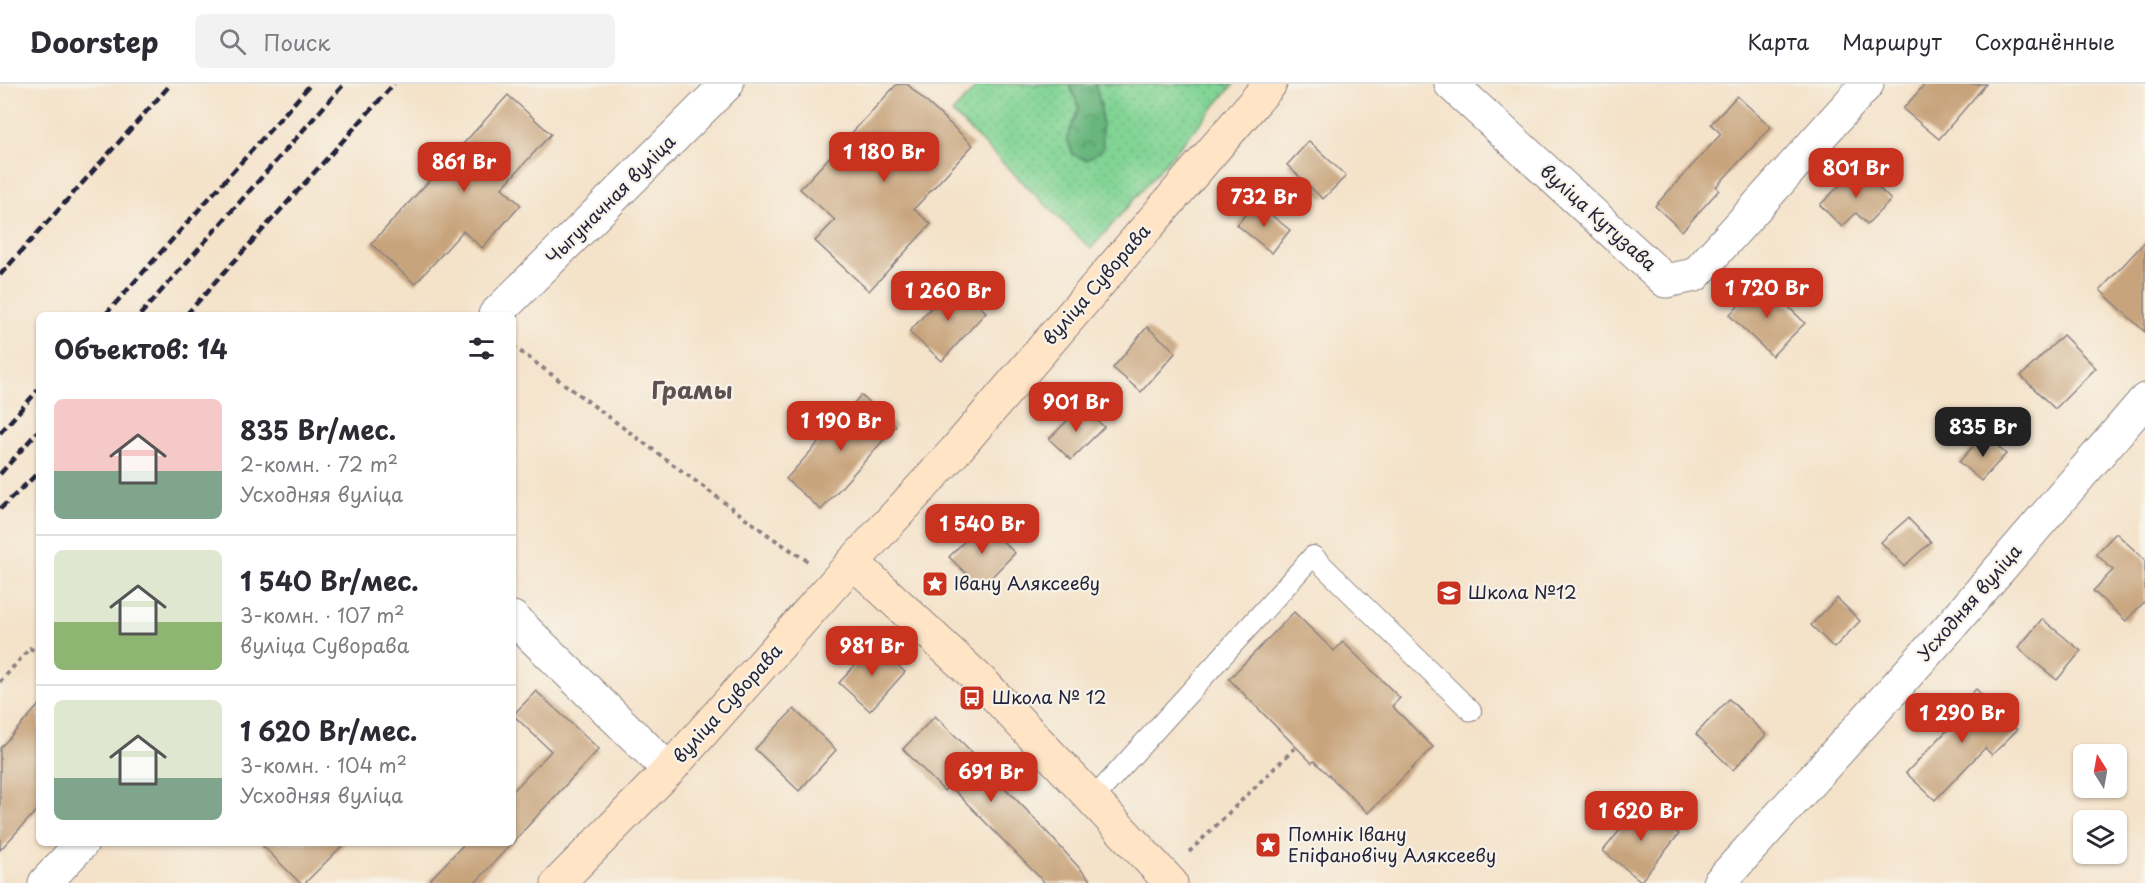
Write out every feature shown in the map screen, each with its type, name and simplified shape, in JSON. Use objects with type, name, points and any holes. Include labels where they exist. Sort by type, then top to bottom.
[{"type":"street","name":"Чыгуначная вуліца","points":[[498,312],[727,84]]},
{"type":"street","name":"вуліца Суворава","points":[[558,883],[669,770],[955,451],[1270,84]]},
{"type":"street","name":"вуліца Кутузава","points":[[1451,84],[1666,280],[1695,275],[1867,84]]},
{"type":"street","name":"Усходняя вуліца","points":[[1719,883],[1948,629],[2145,400]]},
{"type":"street","points":[[845,571],[986,686],[1168,879]]},
{"type":"street","points":[[516,621],[669,770]]},
{"type":"street","points":[[45,883],[79,846]]},
{"type":"lane","points":[[1093,800],[1313,556],[1471,711]]},
{"type":"path","points":[[516,348],[771,537],[845,571]]},
{"type":"path","points":[[0,682],[30,648],[36,653]]},
{"type":"path","points":[[1168,879],[1296,747]]},
{"type":"green space","points":[[979,84],[1069,84],[1079,107],[1067,138],[1101,106],[1095,84],[1234,84],[1091,249],[952,113]]},
{"type":"green space","points":[[1069,84],[1095,84],[1101,106],[1103,149],[1087,160],[1073,155],[1067,138],[1079,107]]},
{"type":"building","points":[[897,84],[907,84],[973,145],[914,209],[931,224],[869,291],[815,241],[835,220],[800,189]]},
{"type":"building","points":[[1925,84],[1986,84],[1939,139],[1903,109]]},
{"type":"building","points":[[508,95],[551,134],[502,188],[521,205],[482,248],[463,231],[415,284],[371,244]]},
{"type":"building","points":[[1737,96],[1771,127],[1716,187],[1719,190],[1682,231],[1655,206],[1721,134],[1711,124]]},
{"type":"building","points":[[1309,141],[1346,176],[1323,199],[1287,165]]},
{"type":"building","points":[[1858,167],[1891,200],[1867,224],[1856,213],[1842,227],[1820,205]]},
{"type":"building","points":[[1255,202],[1290,230],[1272,253],[1237,225]]},
{"type":"building","points":[[2145,242],[2145,332],[2100,290]]},
{"type":"building","points":[[954,282],[986,312],[942,361],[909,332]]},
{"type":"building","points":[[1763,282],[1805,323],[1772,356],[1729,315]]},
{"type":"building","points":[[1147,327],[1176,352],[1141,392],[1113,368]]},
{"type":"building","points":[[2063,335],[2096,368],[2055,409],[2021,376]]},
{"type":"building","points":[[861,395],[896,426],[821,510],[786,479]]},
{"type":"building","points":[[1082,406],[1104,427],[1071,460],[1049,439]]},
{"type":"building","points":[[1984,434],[2006,454],[1981,481],[1959,462]]},
{"type":"building","points":[[1908,518],[1931,542],[1904,566],[1881,542]]},
{"type":"building","points":[[983,522],[1015,553],[981,588],[949,557]]},
{"type":"building","points":[[2116,533],[2145,560],[2145,601],[2126,621],[2093,591],[2113,570],[2096,554]]},
{"type":"building","points":[[1837,598],[1860,621],[1834,648],[1811,625]]},
{"type":"building","points":[[1294,612],[1334,651],[1343,642],[1400,698],[1392,706],[1433,747],[1368,813],[1314,761],[1312,763],[1229,679]]},
{"type":"building","points":[[2042,619],[2081,651],[2057,680],[2018,648]]},
{"type":"building","points":[[874,644],[905,672],[870,711],[839,683]]},
{"type":"building","points":[[1976,689],[2017,730],[1992,755],[1985,748],[1935,800],[1906,773],[1957,720],[1951,715]]},
{"type":"building","points":[[536,691],[599,749],[516,839],[516,788],[551,751],[516,718],[516,712]]},
{"type":"building","points":[[1729,699],[1766,735],[1733,770],[1696,734]]},
{"type":"building","points":[[36,708],[36,811],[0,850],[0,748]]},
{"type":"building","points":[[794,709],[836,750],[799,791],[755,749]]},
{"type":"building","points":[[935,716],[977,757],[1093,883],[1045,883],[949,785],[944,791],[903,749]]},
{"type":"building","points":[[1641,804],[1679,834],[1641,881],[1603,851]]},
{"type":"building","points":[[263,846],[342,846],[305,883],[300,883]]},
{"type":"building","points":[[462,846],[509,846],[475,883],[427,883]]},
{"type":"railway","points":[[0,275],[171,84]]},
{"type":"railway","points":[[108,312],[311,84]]},
{"type":"railway","points":[[143,312],[344,84]]},
{"type":"railway","points":[[189,312],[394,84]]},
{"type":"railway","points":[[0,433],[36,392]]},
{"type":"railway","points":[[0,474],[36,433]]},
{"type":"railway","points":[[0,509],[36,475]]},
{"type":"place","name":"Івану Аляксееву","points":[[935,584]]},
{"type":"place","name":"Школа №12","points":[[1449,593]]},
{"type":"place","name":"Школа № 12","points":[[972,698]]},
{"type":"place","name":"Помнік Івану Епіфановічу Аляксееву","points":[[1268,845]]},
{"type":"district","name":"Грамы","points":[[692,391]]}]
